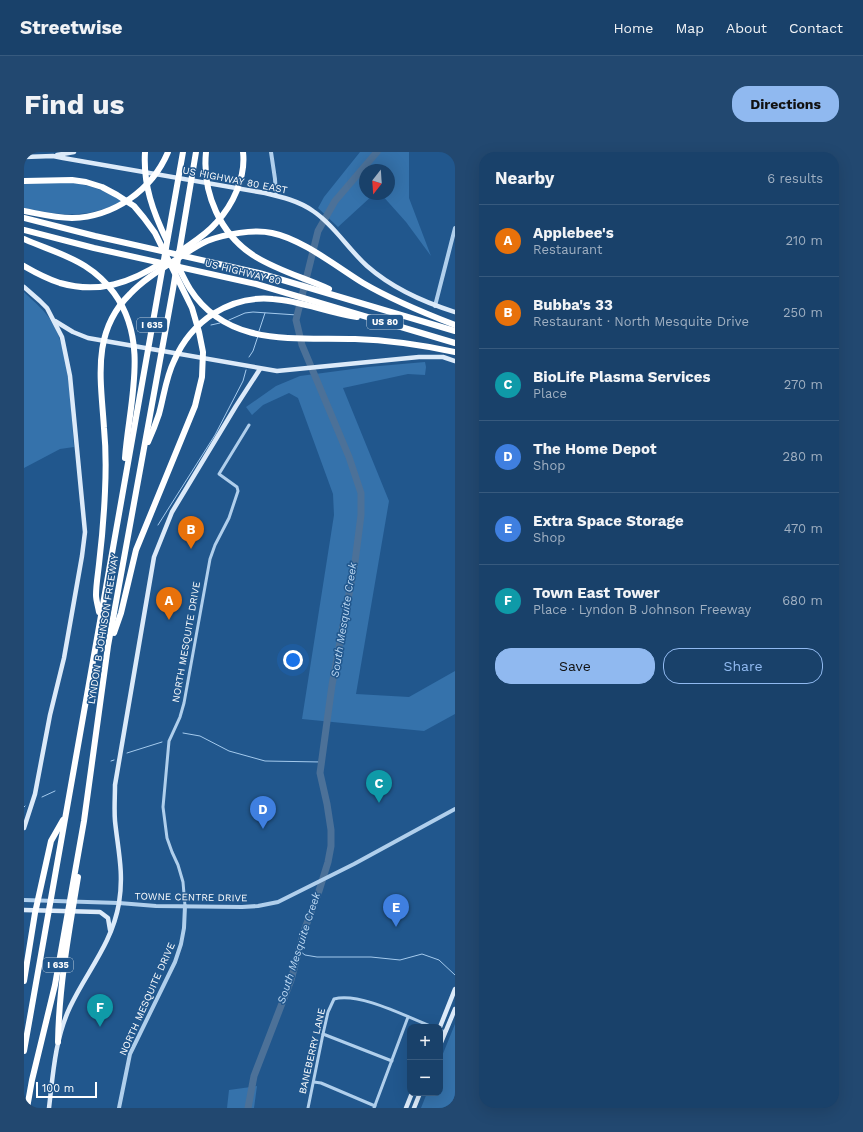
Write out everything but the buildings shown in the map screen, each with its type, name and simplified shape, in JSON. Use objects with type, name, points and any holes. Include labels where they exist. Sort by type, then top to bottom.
[{"type":"highway","points":[[145,152],[145,180],[148,196],[157,221],[190,289],[207,309],[227,324],[248,333],[280,338],[400,342],[455,352]]},
{"type":"highway","points":[[24,211],[50,216],[73,218],[92,215],[114,208],[135,196],[147,185],[159,170],[168,152]]},
{"type":"highway","name":"LYNDON B JOHNSON FREEWAY","points":[[24,1051],[183,152]]},
{"type":"highway","name":"LYNDON B JOHNSON FREEWAY","points":[[28,1108],[32,1080],[55,985],[84,821],[108,646],[176,275],[196,152]]},
{"type":"highway","points":[[206,152],[208,190],[215,211],[225,227],[247,250],[266,262],[320,288]]},
{"type":"highway","points":[[24,266],[53,280],[78,286],[102,287],[119,284],[136,278],[206,233],[217,223],[230,204],[237,190],[242,174],[243,152]]},
{"type":"highway","points":[[24,181],[72,180],[86,182],[117,194],[134,206],[155,233],[192,308],[203,352],[202,377],[192,414],[136,550],[121,613],[108,646]]},
{"type":"highway","name":"US HIGHWAY 80","points":[[24,218],[320,288]]},
{"type":"highway","name":"US HIGHWAY 80","points":[[24,230],[290,294],[315,304]]},
{"type":"highway","points":[[100,618],[96,594],[105,505],[106,468],[100,365],[102,347],[109,323],[129,294],[162,269],[206,241],[223,236],[260,231],[272,233],[299,243],[382,294],[455,325]]},
{"type":"highway","points":[[24,239],[76,261],[94,272],[118,298],[129,320],[134,340],[135,363],[121,497]]},
{"type":"highway","name":"US 80","points":[[320,288],[349,299],[455,331]]},
{"type":"highway","points":[[142,457],[158,416],[173,362],[182,345],[202,321],[213,313],[236,303],[260,298],[315,304]]},
{"type":"highway","name":"US 80","points":[[315,304],[351,316],[379,320],[455,343]]},
{"type":"highway","points":[[24,981],[37,906],[51,841],[65,817]]},
{"type":"highway","points":[[58,1042],[58,1016],[62,981],[84,821]]},
{"type":"main road","points":[[53,156],[74,152]]},
{"type":"main road","name":"US HIGHWAY 80 EAST","points":[[24,157],[53,156],[276,195],[306,207],[320,216],[358,257],[376,273],[404,292],[435,306],[455,312]]},
{"type":"main road","points":[[24,287],[47,308],[62,337],[70,376],[85,532],[64,658],[50,715],[35,794],[24,828]]},
{"type":"main road","points":[[54,320],[73,332],[88,338],[277,371],[424,356],[443,357],[455,360]]},
{"type":"main road","points":[[49,1108],[58,1042],[69,1009],[79,989],[102,952],[110,933],[119,903],[121,861],[115,823],[115,785],[154,557],[172,512],[260,369]]},
{"type":"main road","points":[[26,910],[100,912],[106,915],[110,921],[110,933]]},
{"type":"main road","points":[[443,1027],[454,991]]},
{"type":"main road","points":[[443,1028],[455,1009]]},
{"type":"main road","points":[[406,1108],[411,1096]]},
{"type":"main road","points":[[414,1108],[419,1096]]},
{"type":"street","points":[[271,152],[276,195]]},
{"type":"street","points":[[435,306],[455,228]]},
{"type":"street","name":"NORTH MESQUITE DRIVE","points":[[119,1108],[130,1054],[174,962],[181,944],[184,928],[185,906],[182,877],[172,852],[164,822],[162,806],[169,741],[180,717],[184,703],[210,559],[215,545],[229,518],[238,491],[237,487],[219,474],[249,425]]},
{"type":"street","name":"TOWNE CENTRE DRIVE","points":[[26,901],[185,906],[258,906],[285,900],[455,809]]},
{"type":"street","name":"BANEBERRY LANE","points":[[308,1108],[328,1012],[334,999],[340,997],[363,1000],[408,1017]]},
{"type":"street","points":[[314,1082],[321,1083],[374,1107],[408,1017],[426,1024]]},
{"type":"street","points":[[323,1034],[392,1061]]},
{"type":"shaded area","points":[[360,152],[409,152],[409,198],[431,256],[406,222],[386,200],[395,200],[395,164],[359,164],[359,200],[367,200],[338,227],[318,208],[324,197]]},
{"type":"shaded area","points":[[69,182],[97,188],[122,201],[98,211],[74,214],[50,213],[24,208],[24,183]]},
{"type":"shaded area","points":[[24,292],[47,315],[59,336],[69,383],[74,447],[60,449],[24,468]]},
{"type":"shaded area","points":[[425,362],[425,375],[408,374],[343,388],[389,501],[356,694],[409,697],[455,671],[455,714],[424,731],[302,719],[334,515],[333,494],[298,398],[289,393],[263,405],[252,415],[246,407],[276,386],[300,376],[368,367]]},
{"type":"shaded area","points":[[455,1024],[455,1108],[421,1108],[426,1096],[443,1096],[443,1054]]},
{"type":"shaded area","points":[[257,1086],[254,1108],[227,1108],[229,1090]]},
{"type":"waterway","name":"South Mesquite Creek","points":[[248,1108],[254,1076],[291,980],[304,931],[328,862],[331,846],[331,830],[320,773],[332,685],[355,562],[361,515],[361,493],[349,457],[302,345],[296,320],[318,231],[335,201],[377,152]]},
{"type":"waterway","points":[[229,320],[245,313],[253,312],[297,315]]},
{"type":"waterway","points":[[259,331],[265,313]]},
{"type":"waterway","points":[[211,325],[220,323]]},
{"type":"waterway","points":[[249,357],[253,351],[258,336]]},
{"type":"waterway","points":[[158,525],[215,435],[243,381],[246,370]]},
{"type":"waterway","points":[[183,733],[200,736],[229,751],[265,761],[321,762]]},
{"type":"waterway","points":[[127,753],[162,742]]},
{"type":"waterway","points":[[42,797],[55,791]]},
{"type":"waterway","points":[[299,946],[301,952],[305,955],[317,957],[371,957],[400,960],[422,954],[439,960],[455,975]]},
{"type":"place","name":"Bubba's 33","points":[[191,549]]},
{"type":"place","name":"Applebee's","points":[[169,620]]},
{"type":"place","name":"BioLife Plasma Services","points":[[379,803]]},
{"type":"place","name":"The Home Depot","points":[[263,829]]},
{"type":"place","name":"Extra Space Storage","points":[[396,927]]},
{"type":"place","name":"Town East Tower","points":[[100,1027]]}]
